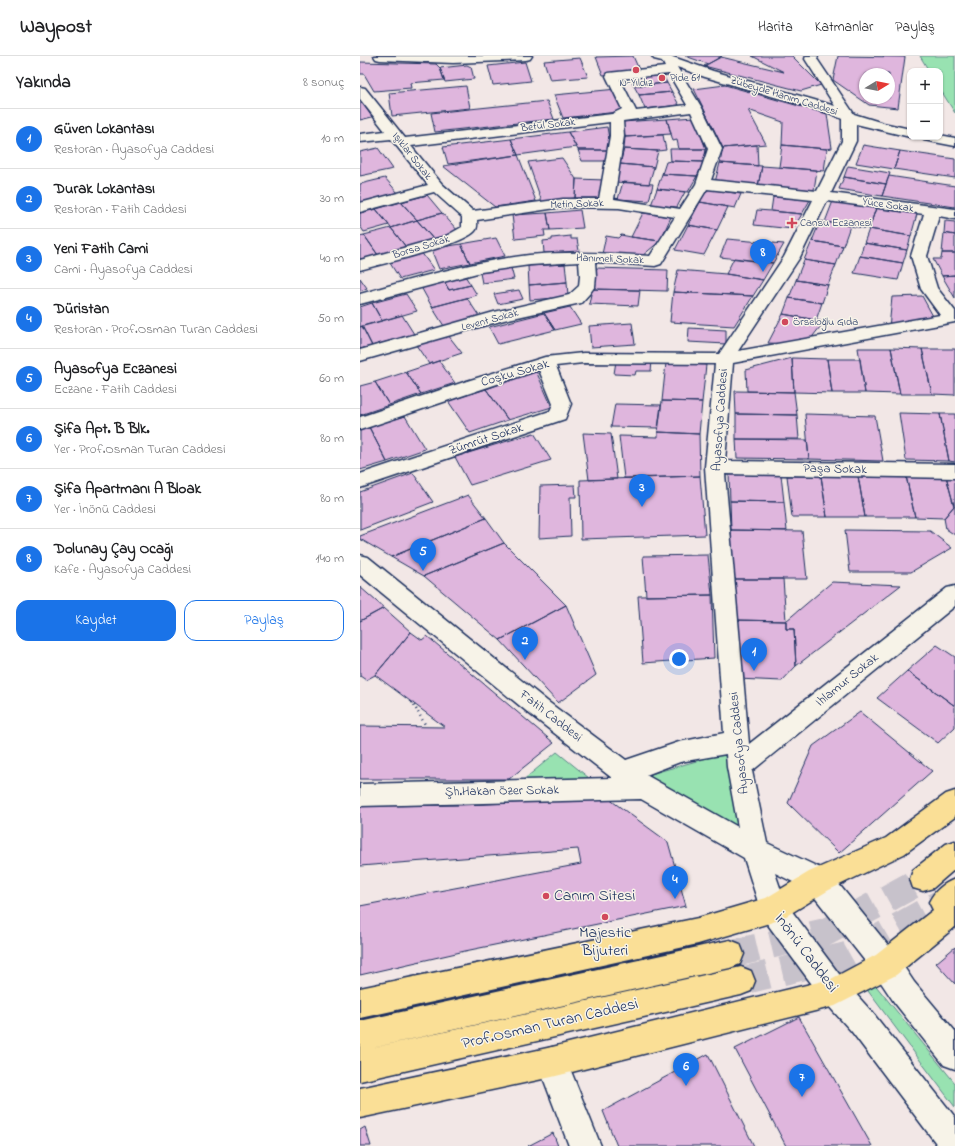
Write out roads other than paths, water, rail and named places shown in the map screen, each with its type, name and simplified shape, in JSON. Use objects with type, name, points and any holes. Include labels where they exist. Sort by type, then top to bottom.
[{"type":"main road","points":[[360,1003],[409,994],[698,931],[773,909],[819,881],[895,846],[955,802]]},
{"type":"main road","points":[[923,879],[955,853]]},
{"type":"main road","points":[[360,1103],[552,1062],[835,992],[886,965],[951,901]]},
{"type":"main road","name":"Prof.Osman Turan Caddesi","points":[[360,1036],[730,954]]},
{"type":"main road","name":"Prof.Osman Turan Caddesi","points":[[360,1066],[741,981]]},
{"type":"street","points":[[380,56],[453,60],[530,57]]},
{"type":"street","points":[[812,56],[811,59],[849,118]]},
{"type":"street","points":[[606,204],[617,136],[616,117],[629,111],[608,76],[666,62]]},
{"type":"street","name":"Zübeyde Hanım Caddesi","points":[[666,62],[832,109],[849,118],[881,128],[907,132]]},
{"type":"street","name":"Hanımeli Sokak","points":[[360,299],[462,271],[554,258],[587,257],[655,261],[704,184],[715,149],[695,108],[666,62]]},
{"type":"street","name":"Işıklar Sokak","points":[[361,94],[437,187],[470,216]]},
{"type":"street","name":"Betül Sokak","points":[[360,138],[398,139],[695,108]]},
{"type":"street","name":"Ayasofya Caddesi","points":[[755,850],[740,767],[714,467],[724,359],[792,257],[849,141],[849,118]]},
{"type":"street","points":[[943,140],[955,142]]},
{"type":"street","points":[[704,184],[822,196]]},
{"type":"street","points":[[360,208],[437,187]]},
{"type":"street","name":"Yüce Sokak","points":[[822,196],[955,214]]},
{"type":"street","name":"Metin Sokak","points":[[470,216],[563,203],[619,204],[685,214]]},
{"type":"street","points":[[933,211],[919,256],[929,289],[954,317]]},
{"type":"street","name":"Borsa Sokak","points":[[360,265],[451,239],[469,229],[470,216]]},
{"type":"street","name":"Levent Sokak","points":[[360,356],[500,316],[575,299],[585,292],[588,284],[587,257]]},
{"type":"street","name":"Coşku Sokak","points":[[360,424],[473,385],[546,362],[583,358],[724,359],[954,317]]},
{"type":"street","name":"Zümrüt Sokak","points":[[360,481],[558,415],[562,404],[546,362]]},
{"type":"street","name":"Paşa Sokak","points":[[714,467],[955,471]]},
{"type":"street","name":"Fatih Caddesi","points":[[360,563],[539,708],[644,788],[755,850]]},
{"type":"street","name":"Ihlamur Sokak","points":[[740,767],[955,594]]},
{"type":"street","points":[[623,772],[679,752],[738,741]]},
{"type":"street","name":"Şh.Hakan Özer Sokak","points":[[360,796],[644,788]]},
{"type":"street","points":[[755,850],[819,881],[886,965],[904,992],[955,1054]]},
{"type":"street","name":"İnönü Caddesi","points":[[755,850],[773,909],[835,992],[862,1022],[955,1142]]},
{"type":"street","points":[[552,1062],[585,1146]]},
{"type":"tunnel","points":[[730,954],[826,932],[923,879]]},
{"type":"tunnel","points":[[741,981],[847,956],[943,902]]},
{"type":"place","name":"N-Yıldız","points":[[636,70]]},
{"type":"place","name":"Pide 61","points":[[662,78]]},
{"type":"place","name":"Cansu Eczanesi","points":[[792,223]]},
{"type":"place","name":"Dolunay Çay Ocağı","points":[[763,272]]},
{"type":"place","name":"Örseloğlu Gıda","points":[[785,322]]},
{"type":"place","name":"Yeni Fatih Cami","points":[[642,507]]},
{"type":"place","name":"Ayasofya Eczanesi","points":[[423,571]]},
{"type":"place","name":"Durak Lokantası","points":[[525,660]]},
{"type":"place","name":"Güven Lokantası","points":[[754,671]]},
{"type":"place","name":"Canım Sitesi","points":[[546,896]]},
{"type":"place","name":"Düristan","points":[[675,899]]},
{"type":"place","name":"Majestic Bijuteri","points":[[605,917]]},
{"type":"place","name":"Şifa Apt. B Blk.","points":[[686,1086]]},
{"type":"place","name":"Şifa Apartmanı A Bloak","points":[[802,1097]]}]
